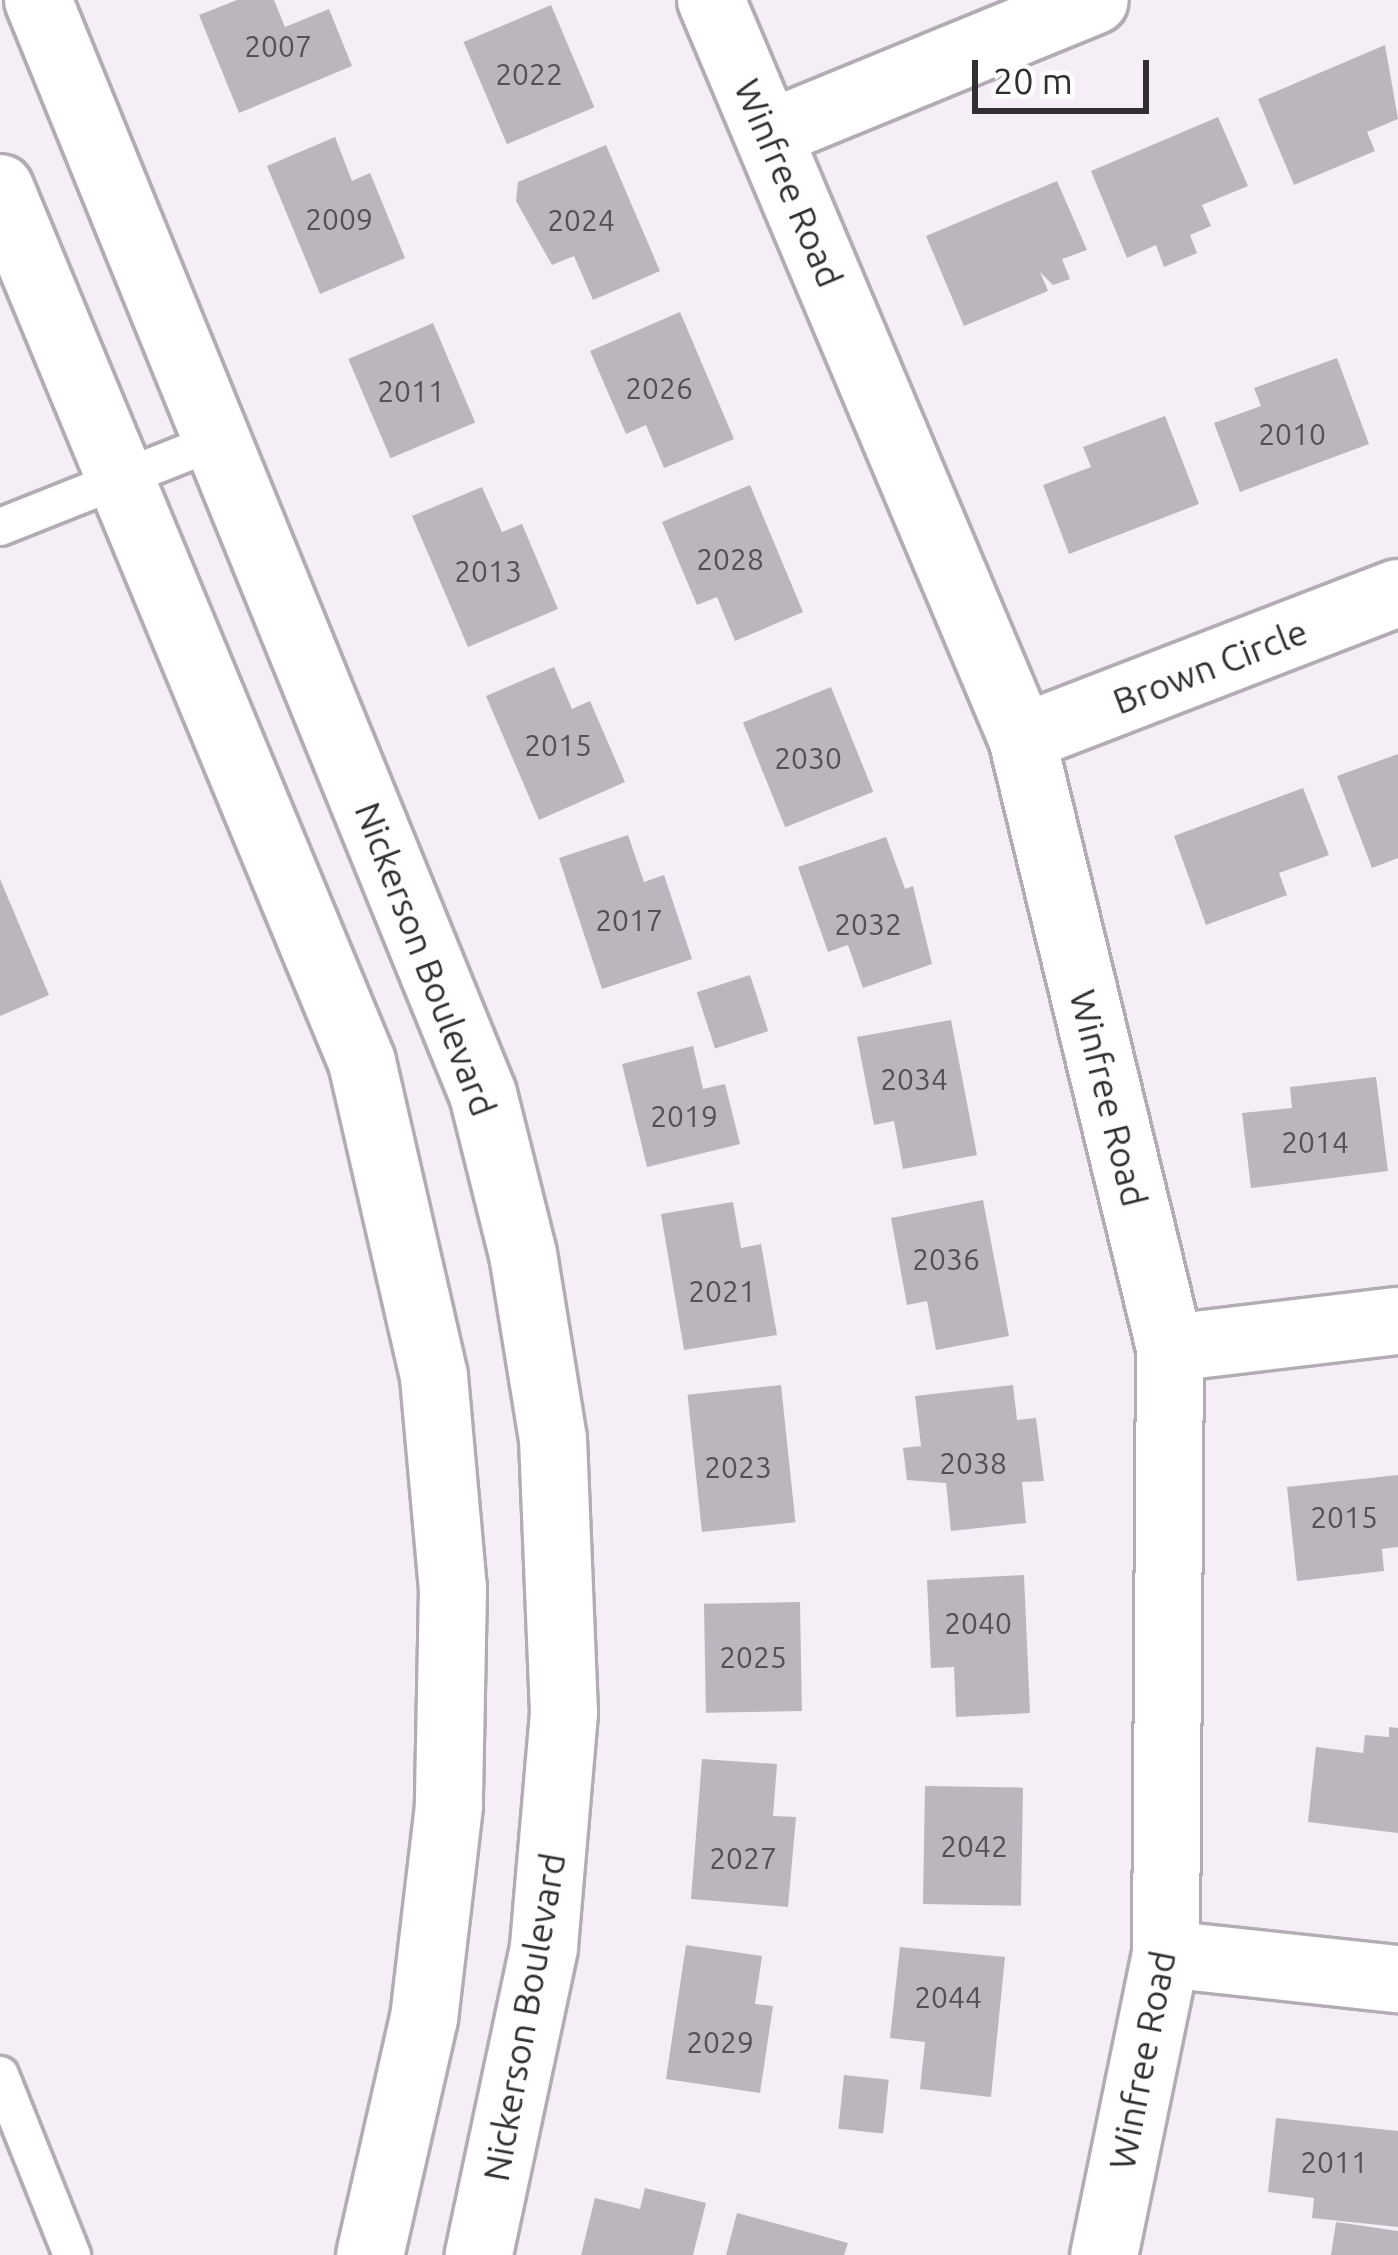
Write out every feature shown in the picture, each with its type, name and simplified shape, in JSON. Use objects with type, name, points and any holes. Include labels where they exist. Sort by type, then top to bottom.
[{"type":"street","name":"Nickerson Boulevard","points":[[38,0],[483,1094],[553,1439],[564,1689],[556,1858],[479,2255]]},
{"type":"street","name":"Winfree Road","points":[[711,0],[1022,738],[1170,1348],[1166,1954],[1104,2255]]},
{"type":"street","points":[[769,134],[1095,0]]},
{"type":"street","points":[[0,188],[362,1061],[434,1377],[453,1588],[449,1806],[424,2018],[370,2255]]},
{"type":"street","name":"Brown Circle","points":[[1022,738],[1398,593]]},
{"type":"street","points":[[1170,1348],[1398,1321]]},
{"type":"street","points":[[1166,1954],[1398,1979]]},
{"type":"lane","points":[[0,527],[219,440]]},
{"type":"lane","points":[[0,2074],[72,2255]]},
{"type":"building","points":[[237,0],[274,0],[285,27],[329,9],[352,66],[239,113],[199,15]]},
{"type":"building","points":[[551,5],[594,107],[507,144],[464,42]]},
{"type":"building","points":[[1385,45],[1398,119],[1367,132],[1375,151],[1294,185],[1258,99]]},
{"type":"building","points":[[1218,117],[1248,186],[1202,205],[1211,226],[1190,235],[1197,253],[1164,267],[1156,245],[1127,258],[1091,171]]},
{"type":"building","points":[[335,137],[352,181],[370,173],[405,258],[320,294],[267,166]]},
{"type":"building","points":[[606,145],[660,271],[593,300],[574,256],[552,265],[516,201],[518,182]]},
{"type":"building","points":[[1057,181],[1087,250],[1062,259],[1070,279],[1053,285],[1040,272],[1048,291],[964,326],[926,236]]},
{"type":"building","points":[[680,312],[734,439],[664,468],[646,425],[626,434],[590,351]]},
{"type":"building","points":[[433,323],[475,422],[391,458],[348,359]]},
{"type":"building","points":[[1337,358],[1369,444],[1240,492],[1214,423],[1261,406],[1254,388]]},
{"type":"building","points":[[1165,416],[1199,504],[1069,554],[1043,485],[1091,467],[1083,447]]},
{"type":"building","points":[[750,485],[803,612],[735,641],[717,597],[697,605],[662,522]]},
{"type":"building","points":[[482,487],[502,532],[522,524],[558,609],[468,647],[412,516]]},
{"type":"building","points":[[554,667],[572,709],[590,701],[625,782],[539,820],[486,696]]},
{"type":"building","points":[[831,687],[873,792],[785,827],[743,723]]},
{"type":"building","points":[[1398,754],[1398,858],[1372,868],[1337,776]]},
{"type":"building","points":[[1303,788],[1329,855],[1279,873],[1287,895],[1206,925],[1174,836]]},
{"type":"building","points":[[628,835],[644,882],[664,875],[692,959],[602,989],[559,858]]},
{"type":"building","points":[[886,837],[905,889],[913,886],[932,964],[863,988],[848,945],[828,952],[798,867]]},
{"type":"building","points":[[0,879],[49,995],[0,1016]]},
{"type":"building","points":[[750,975],[768,1031],[715,1048],[697,992]]},
{"type":"building","points":[[951,1020],[977,1155],[903,1169],[894,1121],[874,1125],[857,1037]]},
{"type":"building","points":[[693,1046],[703,1089],[725,1084],[740,1144],[647,1167],[622,1064]]},
{"type":"building","points":[[1376,1077],[1388,1171],[1251,1188],[1242,1113],[1292,1108],[1290,1087]]},
{"type":"building","points":[[983,1200],[1009,1336],[936,1350],[927,1301],[907,1305],[891,1218]]},
{"type":"building","points":[[733,1202],[741,1248],[761,1244],[777,1335],[684,1350],[661,1214]]},
{"type":"building","points":[[781,1385],[795,1522],[702,1532],[688,1395]]},
{"type":"building","points":[[1013,1385],[1017,1420],[1036,1418],[1044,1481],[1022,1482],[1026,1523],[951,1531],[946,1483],[907,1480],[903,1448],[921,1446],[915,1396]]},
{"type":"building","points":[[1398,1475],[1398,1547],[1382,1549],[1384,1571],[1297,1581],[1287,1487]]},
{"type":"building","points":[[1024,1575],[1030,1713],[956,1717],[954,1667],[931,1668],[927,1580]]},
{"type":"building","points":[[800,1602],[802,1711],[706,1713],[704,1604]]},
{"type":"building","points":[[1389,1727],[1398,1728],[1398,1833],[1308,1822],[1316,1747],[1363,1753],[1365,1735],[1389,1737]]},
{"type":"building","points":[[702,1759],[777,1764],[773,1816],[796,1817],[788,1907],[691,1899]]},
{"type":"building","points":[[925,1786],[1023,1788],[1021,1906],[923,1904]]},
{"type":"building","points":[[686,1945],[762,1956],[755,2004],[773,2006],[760,2093],[666,2079]]},
{"type":"building","points":[[900,1947],[1005,1957],[991,2097],[920,2089],[925,2042],[890,2038]]},
{"type":"building","points":[[844,2075],[889,2080],[883,2133],[838,2129]]},
{"type":"building","points":[[1276,2118],[1398,2131],[1398,2227],[1312,2218],[1314,2198],[1268,2192]]},
{"type":"building","points":[[645,2188],[706,2203],[693,2255],[581,2255],[595,2198],[640,2209]]},
{"type":"building","points":[[737,2213],[848,2243],[844,2255],[726,2255]]},
{"type":"building","points":[[1336,2222],[1398,2231],[1398,2255],[1331,2255]]}]
